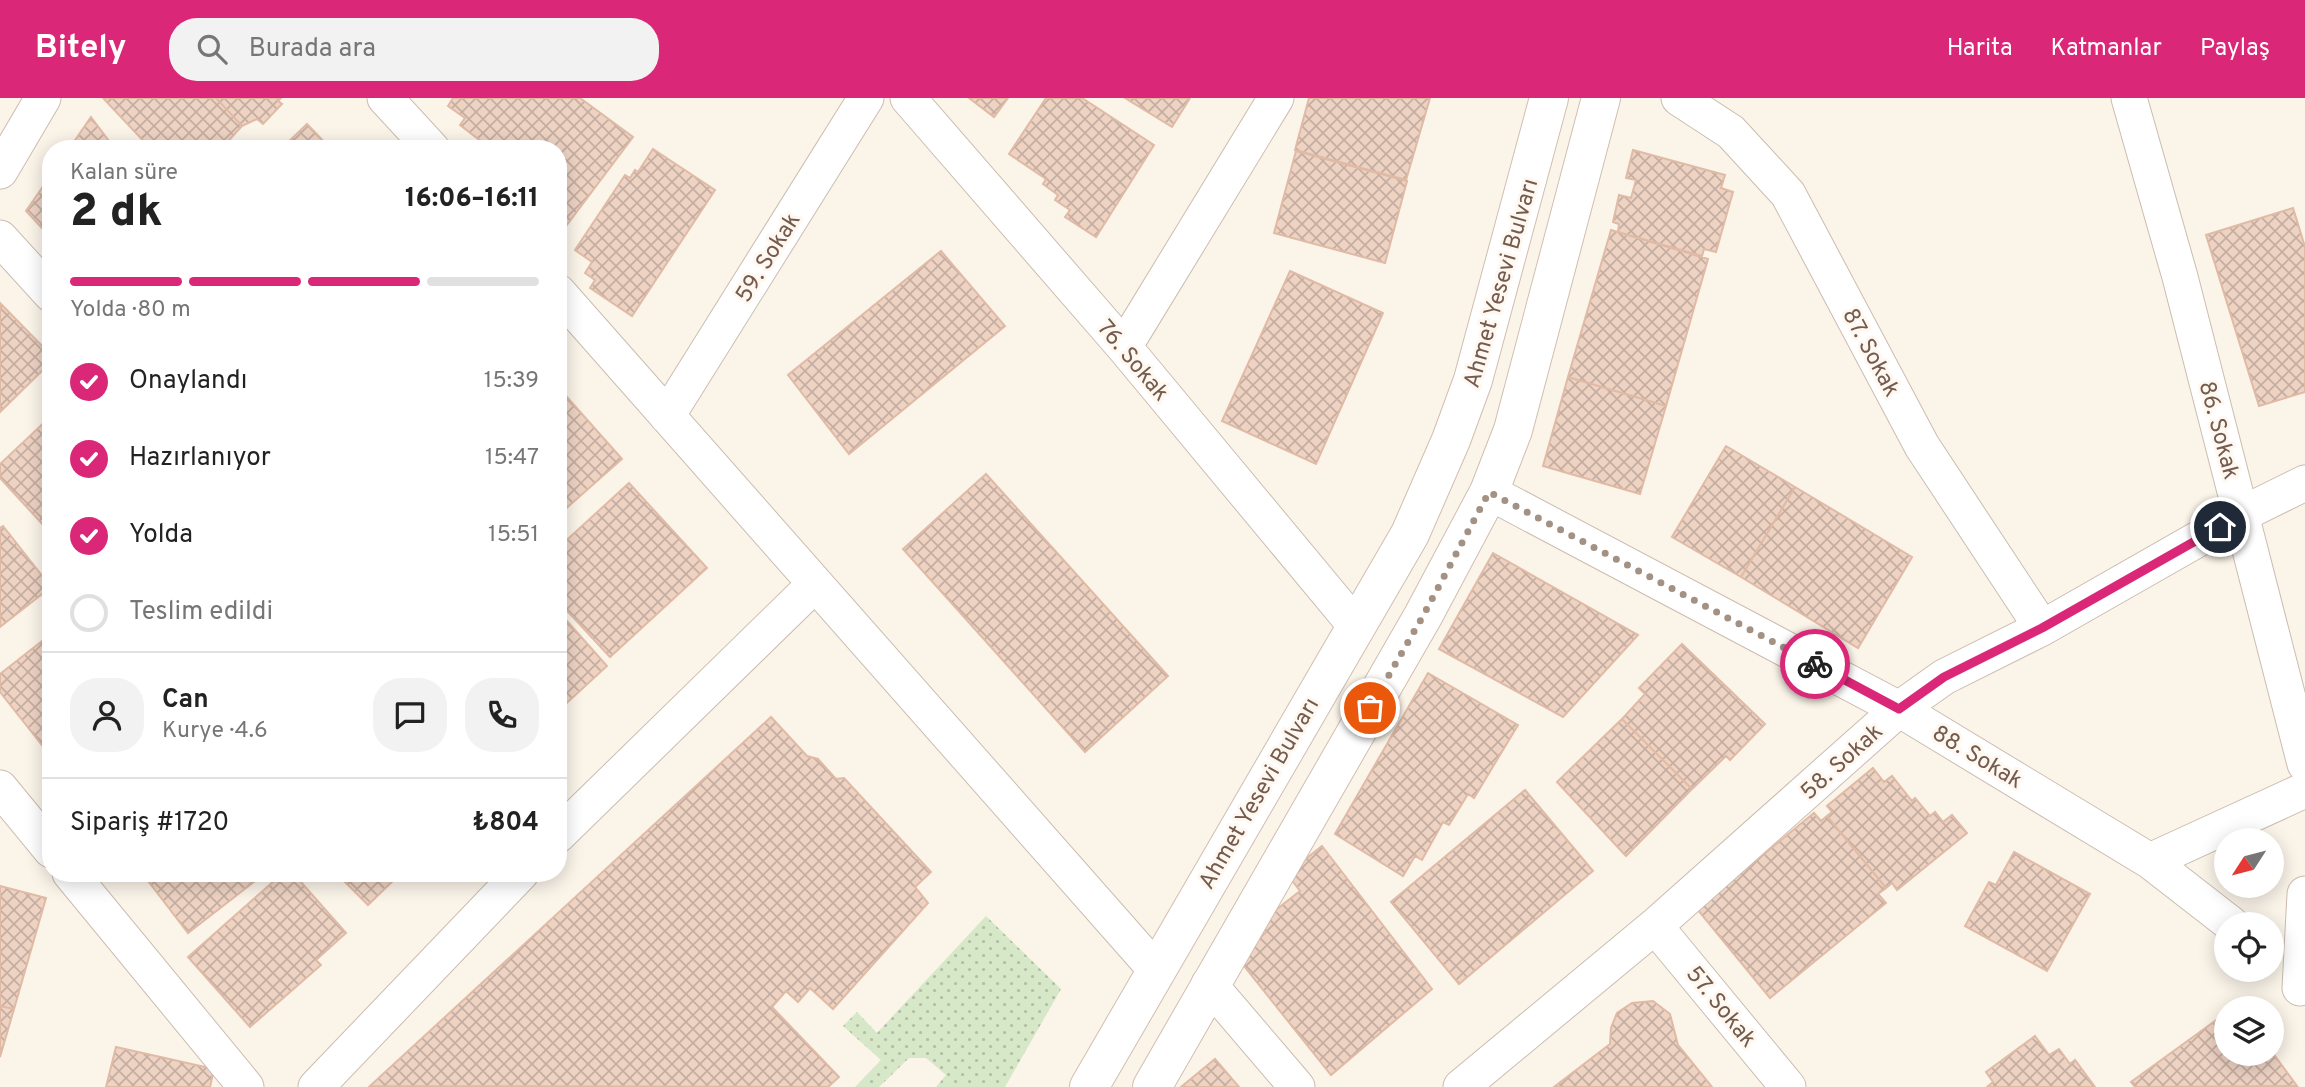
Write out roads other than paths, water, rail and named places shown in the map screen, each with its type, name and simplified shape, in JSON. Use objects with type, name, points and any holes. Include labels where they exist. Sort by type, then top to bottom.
[{"type":"main road","name":"Ahmet Yesevi Bulvarı","points":[[1089,1087],[1410,534],[1469,392],[1533,167],[1549,98]]},
{"type":"main road","points":[[1152,1087],[1423,616],[1489,492],[1513,430],[1601,98]]},
{"type":"street","points":[[0,171],[43,98]]},
{"type":"street","points":[[386,98],[423,124]]},
{"type":"street","name":"59. Sokak","points":[[667,416],[866,98]]},
{"type":"street","name":"76. Sokak","points":[[908,98],[1124,347],[1355,625]]},
{"type":"street","points":[[1124,347],[1276,98]]},
{"type":"street","name":"87. Sokak","points":[[1679,98],[1731,132],[1788,194],[1922,446],[2042,628]]},
{"type":"street","name":"86. Sokak","points":[[2129,98],[2180,277],[2305,764]]},
{"type":"street","points":[[0,238],[42,284]]},
{"type":"street","points":[[567,302],[1156,970]]},
{"type":"street","name":"58. Sokak","points":[[1461,1087],[1656,926],[1899,709],[1944,677],[2042,628],[2242,514],[2305,483]]},
{"type":"street","name":"88. Sokak","points":[[1489,492],[1899,709],[2150,861],[2216,912]]},
{"type":"street","points":[[567,826],[814,585]]},
{"type":"street","points":[[0,788],[42,839]]},
{"type":"street","points":[[2150,861],[2305,790]]},
{"type":"street","points":[[77,882],[246,1087]]},
{"type":"street","points":[[316,1087],[512,882]]},
{"type":"street","points":[[2302,993],[2305,894]]},
{"type":"street","name":"57. Sokak","points":[[1656,926],[1788,1087]]},
{"type":"street","points":[[2284,974],[2302,993]]},
{"type":"street","points":[[1209,984],[1297,1087]]}]
